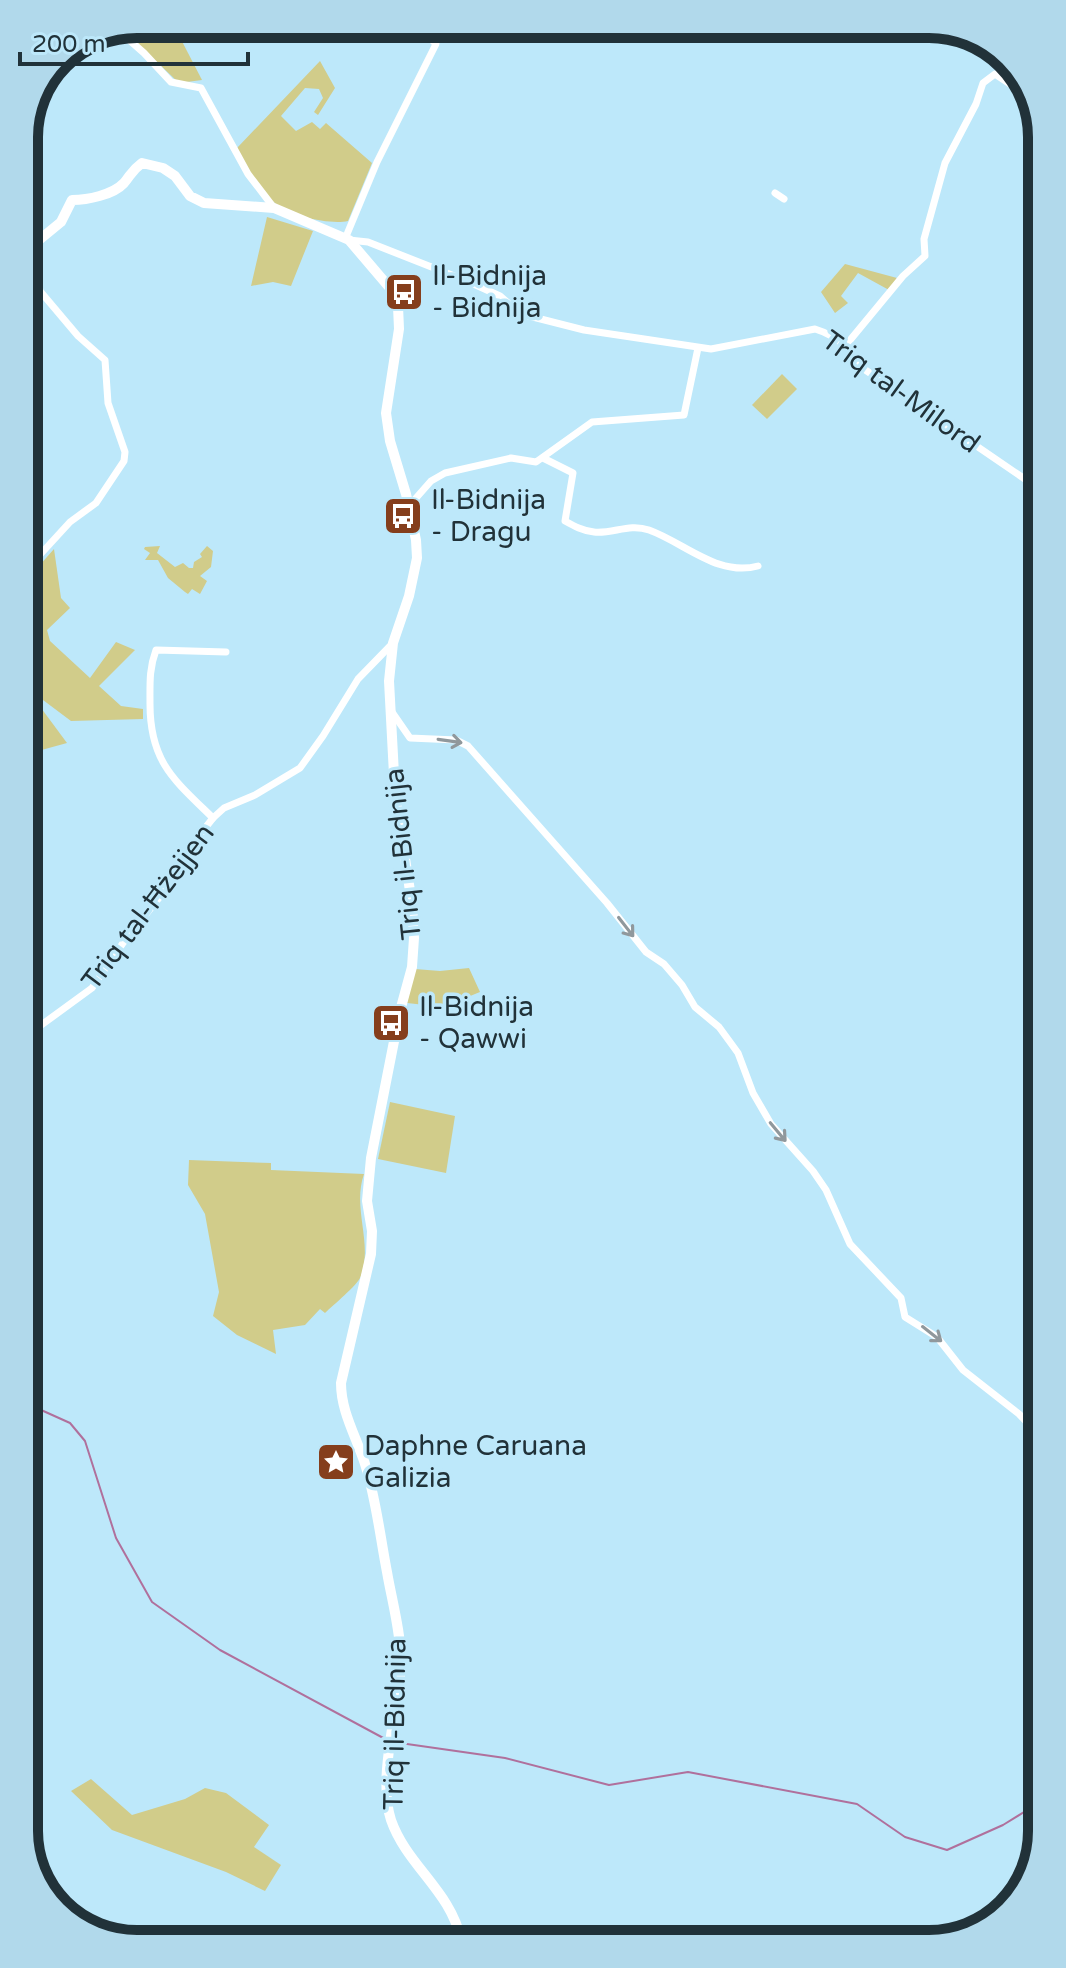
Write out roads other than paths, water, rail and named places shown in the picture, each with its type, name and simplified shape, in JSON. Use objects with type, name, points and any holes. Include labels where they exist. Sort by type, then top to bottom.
[{"type":"street","points":[[38,241],[61,222],[72,200],[91,200],[124,183],[129,172],[142,163],[163,168],[175,176],[190,196],[204,203],[274,208],[347,240],[377,162],[436,44],[430,38]]},
{"type":"street","points":[[127,39],[171,82],[201,88],[248,174],[274,208]]},
{"type":"street","points":[[846,345],[903,276],[925,256],[924,239],[945,163],[985,80],[995,74],[1012,84]]},
{"type":"street","points":[[775,193],[784,199]]},
{"type":"street","name":"Triq tal-Milord","points":[[347,240],[368,242],[467,281],[500,296],[521,314],[584,330],[711,349],[815,329],[827,333],[846,345],[864,369],[1028,481]]},
{"type":"street","name":"Triq il-Bidnija","points":[[347,240],[395,294],[398,306],[399,329],[386,413],[390,441],[409,506],[417,558],[409,596],[393,643],[389,681],[395,793],[412,904],[412,967],[400,1011],[371,1158],[367,1201],[372,1231],[371,1254],[341,1383],[341,1403],[366,1466],[397,1625],[401,1662],[389,1756],[391,1820],[405,1849],[449,1906],[457,1930]]},
{"type":"street","points":[[38,278],[40,291],[78,336],[105,360],[108,403],[125,452],[124,461],[96,503],[70,522],[38,557]]},
{"type":"street","points":[[409,506],[431,481],[445,473],[511,458],[536,462],[592,422],[684,415],[698,348]]},
{"type":"street","points":[[543,458],[573,473],[565,521],[577,528],[596,532],[619,527],[645,528],[715,563],[743,570],[758,566]]},
{"type":"street","name":"Triq tal-Ħżejjen","points":[[38,1027],[92,988],[162,894],[187,851],[213,818],[224,808],[255,795],[300,768],[358,679],[393,643]]},
{"type":"street","points":[[213,818],[176,783],[159,755],[150,728],[148,672],[156,650],[226,652]]},
{"type":"street","points":[[390,706],[410,738],[456,740],[468,746],[607,903],[646,952],[664,964],[695,1007],[719,1027],[738,1053],[753,1093],[771,1124],[813,1171],[826,1190],[850,1244],[901,1298],[905,1317],[937,1337],[963,1370],[1028,1423]]},
{"type":"waterway","points":[[38,1409],[70,1423],[85,1441],[116,1538],[152,1602],[220,1650],[387,1740]]},
{"type":"waterway","points":[[393,1742],[505,1758],[609,1785],[688,1772],[857,1804],[905,1837],[947,1850],[1003,1825],[1028,1810]]},
{"type":"place","name":"Il-Bidnija - Bidnija","points":[[404,292]]},
{"type":"place","name":"Il-Bidnija - Dragu","points":[[403,516]]},
{"type":"place","name":"Il-Bidnija - Qawwi","points":[[391,1023]]},
{"type":"place","name":"Daphne Caruana Galizia","points":[[336,1462]]}]
